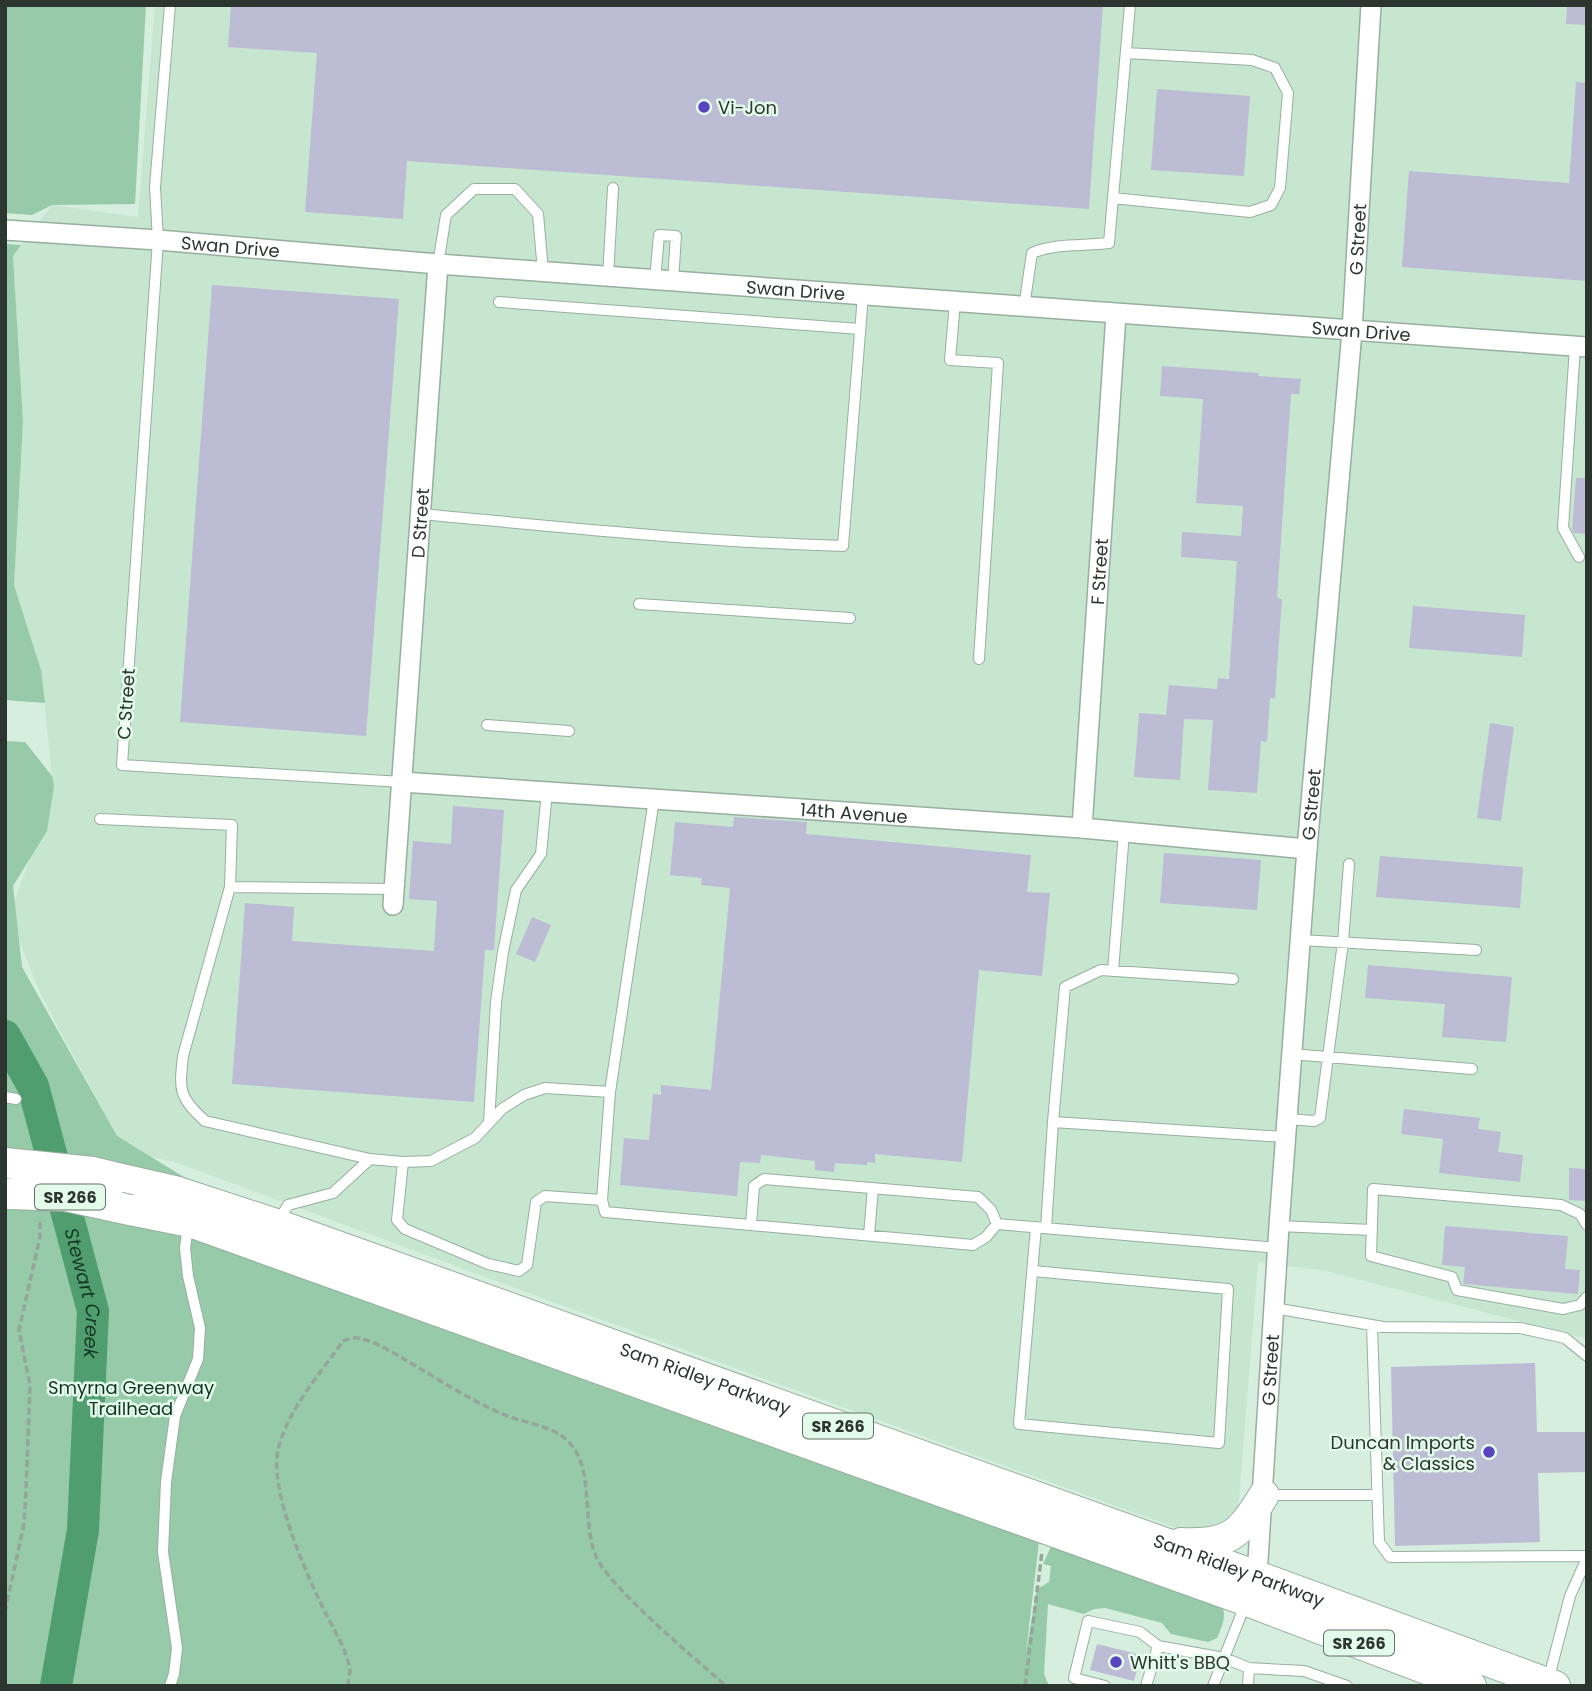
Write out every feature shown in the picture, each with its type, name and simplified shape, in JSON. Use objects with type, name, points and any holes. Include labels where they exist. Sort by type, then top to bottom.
[{"type":"main road","name":"Sam Ridley Parkway","points":[[5,1164],[93,1172],[175,1191],[271,1237],[1045,1528],[1252,1589],[1551,1684]]},
{"type":"main road","name":"Sam Ridley Parkway","points":[[8,1193],[66,1196],[271,1237],[1165,1543],[1252,1589],[1471,1686]]},
{"type":"main road","points":[[1165,1543],[1209,1544],[1235,1534],[1249,1520],[1264,1496]]},
{"type":"street","name":"G Street","points":[[1252,1589],[1264,1496],[1277,1248],[1300,940],[1352,331],[1371,5]]},
{"type":"street","name":"Swan Drive","points":[[5,230],[1581,347]]},
{"type":"street","name":"D Street","points":[[402,782],[438,264]]},
{"type":"street","name":"F Street","points":[[1082,828],[1116,314]]},
{"type":"street","name":"14th Avenue","points":[[402,782],[1082,828],[1307,849]]},
{"type":"street","points":[[393,897],[402,782]]},
{"type":"lane","points":[[158,240],[156,187],[170,5]]},
{"type":"lane","points":[[1024,307],[1032,253],[1046,247],[1080,247],[1109,243],[1130,5]]},
{"type":"lane","points":[[1113,198],[1250,212],[1270,205],[1280,188],[1288,93],[1275,68],[1252,60],[1126,54]]},
{"type":"lane","points":[[438,264],[446,215],[474,188],[515,189],[538,214],[543,272]]},
{"type":"lane","points":[[608,276],[613,188]]},
{"type":"lane","name":"C Street","points":[[158,240],[122,765],[402,782]]},
{"type":"lane","points":[[421,514],[623,533],[843,546],[863,295]]},
{"type":"lane","points":[[499,302],[860,329]]},
{"type":"lane","points":[[956,302],[950,360],[998,363],[979,659]]},
{"type":"lane","points":[[1579,557],[1563,528],[1581,347]]},
{"type":"lane","points":[[639,604],[850,618]]},
{"type":"lane","points":[[487,725],[569,731]]},
{"type":"lane","points":[[489,1123],[496,1002],[503,952],[516,890],[541,854],[547,792]]},
{"type":"lane","points":[[654,799],[610,1093],[602,1200],[605,1212],[973,1245],[986,1237],[997,1224]]},
{"type":"lane","points":[[100,819],[232,825],[230,887],[183,1056],[180,1082],[186,1103],[205,1121],[370,1159],[431,1161],[475,1138],[502,1109],[524,1095],[545,1088],[610,1093]]},
{"type":"lane","points":[[1113,971],[1124,832]]},
{"type":"lane","points":[[1054,1122],[1286,1128],[1320,1118],[1343,942],[1349,864]]},
{"type":"lane","points":[[230,887],[393,897]]},
{"type":"lane","points":[[1300,940],[1476,950]]},
{"type":"lane","points":[[1033,1271],[1228,1289],[1219,1443],[1019,1424],[1033,1271],[1054,1122],[1065,987],[1101,970],[1233,979]]},
{"type":"lane","points":[[1292,1054],[1472,1069]]},
{"type":"lane","points":[[271,1237],[288,1205],[333,1193],[370,1159]]},
{"type":"lane","points":[[403,1162],[397,1220],[405,1229],[488,1264],[519,1271],[527,1265],[536,1202],[545,1196],[602,1200]]},
{"type":"lane","points":[[751,1225],[754,1186],[764,1178],[978,1197],[990,1210],[997,1224]]},
{"type":"lane","points":[[869,1235],[873,1188]]},
{"type":"lane","points":[[1587,1225],[1580,1214],[1561,1205],[1373,1189],[1371,1256],[1452,1277],[1457,1290],[1563,1309],[1580,1305],[1587,1297]]},
{"type":"lane","points":[[170,1686],[177,1648],[163,1552],[166,1482],[175,1416],[196,1368],[200,1328],[188,1276],[185,1248],[189,1222]]},
{"type":"lane","points":[[997,1224],[1277,1248]]},
{"type":"lane","points":[[1279,1226],[1373,1230]]},
{"type":"lane","points":[[1274,1308],[1372,1325],[1454,1329],[1520,1328],[1564,1338],[1587,1356]]},
{"type":"lane","points":[[1372,1325],[1379,1542],[1390,1557],[1587,1557],[1570,1596],[1551,1684]]},
{"type":"lane","points":[[1264,1496],[1377,1495]]},
{"type":"lane","points":[[1213,1686],[1252,1589]]},
{"type":"lane","points":[[1105,1686],[1074,1678],[1088,1621],[1140,1632],[1158,1646],[1224,1658],[1249,1668],[1304,1671],[1347,1686]]},
{"type":"lane","points":[[1146,1686],[1158,1646]]},
{"type":"lane","points":[[1248,1686],[1249,1668]]},
{"type":"path","points":[[5,1612],[24,1524],[30,1385],[19,1330],[40,1237],[40,1214]]},
{"type":"path","points":[[348,1686],[350,1670],[340,1642],[309,1580],[280,1493],[276,1468],[279,1447],[296,1409],[343,1341],[352,1338],[391,1352],[473,1399],[509,1416],[548,1428],[564,1437],[576,1451],[585,1477],[586,1513],[595,1557],[627,1594],[726,1686]]},
{"type":"path","points":[[1025,1686],[1045,1528]]},
{"type":"shaded area","points":[[155,5],[1587,5],[1587,1339],[1327,1271],[1258,1262],[1235,1549],[178,1163],[124,1150],[42,997],[9,916],[30,859],[52,776],[41,670],[14,585],[23,422],[13,256],[52,205],[138,217]]},
{"type":"green space","points":[[5,5],[146,5],[135,204],[52,205],[32,215],[5,213]]},
{"type":"green space","points":[[5,244],[21,245],[13,256],[23,422],[14,585],[41,670],[45,703],[5,700]]},
{"type":"green space","name":"Smyrna Greenway Trailhead","points":[[5,741],[25,742],[52,776],[54,786],[47,831],[13,886],[22,967],[117,1136],[288,1241],[1040,1533],[1026,1653],[1037,1589],[1049,1582],[1051,1566],[1043,1564],[1053,1542],[1221,1605],[1224,1617],[1217,1638],[1208,1642],[1171,1634],[1162,1623],[1105,1608],[1084,1614],[1048,1604],[1044,1674],[1049,1686],[5,1686]]},
{"type":"building","name":"Vi-Jon","points":[[231,5],[1103,5],[1089,209],[407,161],[403,219],[305,212],[317,53],[228,47]]},
{"type":"building","points":[[1567,5],[1587,5],[1587,25],[1566,24]]},
{"type":"building","points":[[1576,82],[1587,83],[1587,281],[1402,267],[1409,171],[1569,183]]},
{"type":"building","points":[[1157,89],[1250,96],[1244,176],[1151,170]]},
{"type":"building","points":[[212,285],[399,299],[366,736],[180,722]]},
{"type":"building","points":[[1162,366],[1301,379],[1299,394],[1291,394],[1277,598],[1282,599],[1275,698],[1270,698],[1267,742],[1261,741],[1257,793],[1208,790],[1213,720],[1184,719],[1180,780],[1134,777],[1139,713],[1166,715],[1169,685],[1217,689],[1218,678],[1229,679],[1237,561],[1181,557],[1182,532],[1241,536],[1243,506],[1196,503],[1203,399],[1160,396]]},
{"type":"building","points":[[1576,478],[1587,478],[1587,534],[1574,533],[1572,530]]},
{"type":"building","points":[[1413,606],[1525,615],[1522,657],[1409,648]]},
{"type":"building","points":[[1490,723],[1514,727],[1501,821],[1477,818]]},
{"type":"building","points":[[453,806],[504,810],[494,950],[485,950],[474,1102],[232,1084],[245,903],[294,907],[292,941],[434,951],[437,901],[409,899],[413,841],[451,844]]},
{"type":"building","points":[[734,817],[807,822],[806,834],[1031,855],[1027,892],[1050,893],[1042,976],[979,970],[962,1162],[875,1154],[875,1163],[835,1163],[834,1172],[815,1170],[815,1161],[761,1155],[760,1163],[740,1162],[737,1196],[620,1185],[624,1138],[649,1140],[653,1094],[661,1095],[661,1085],[711,1090],[730,888],[701,885],[702,878],[670,875],[675,822],[733,827]]},
{"type":"building","points":[[1164,853],[1261,860],[1257,910],[1160,903]]},
{"type":"building","points":[[1380,856],[1523,867],[1520,908],[1376,897]]},
{"type":"building","points":[[532,917],[551,925],[535,962],[516,954]]},
{"type":"building","points":[[1368,965],[1512,977],[1506,1042],[1442,1037],[1445,1004],[1365,998]]},
{"type":"building","points":[[1404,1109],[1480,1118],[1478,1129],[1501,1132],[1498,1152],[1523,1155],[1520,1182],[1439,1173],[1443,1139],[1401,1134]]},
{"type":"building","points":[[1569,1168],[1587,1169],[1587,1201],[1569,1200]]},
{"type":"building","points":[[1445,1226],[1568,1236],[1565,1269],[1580,1270],[1578,1294],[1463,1284],[1465,1267],[1442,1265]]},
{"type":"building","name":"Duncan Imports & Classics","points":[[1535,1363],[1537,1432],[1585,1432],[1586,1472],[1538,1473],[1540,1542],[1395,1546],[1391,1367]]},
{"type":"building","name":"Whitt's BBQ","points":[[1097,1644],[1141,1655],[1134,1681],[1090,1670]]},
{"type":"waterway","name":"Stewart Creek","points":[[5,1036],[33,1086],[93,1311],[83,1530],[56,1686]]},
{"type":"place","name":"Vi-Jon","points":[[704,107]]},
{"type":"place","name":"Duncan Imports & Classics","points":[[1489,1452]]},
{"type":"place","name":"Whitt's BBQ","points":[[1116,1662]]}]
